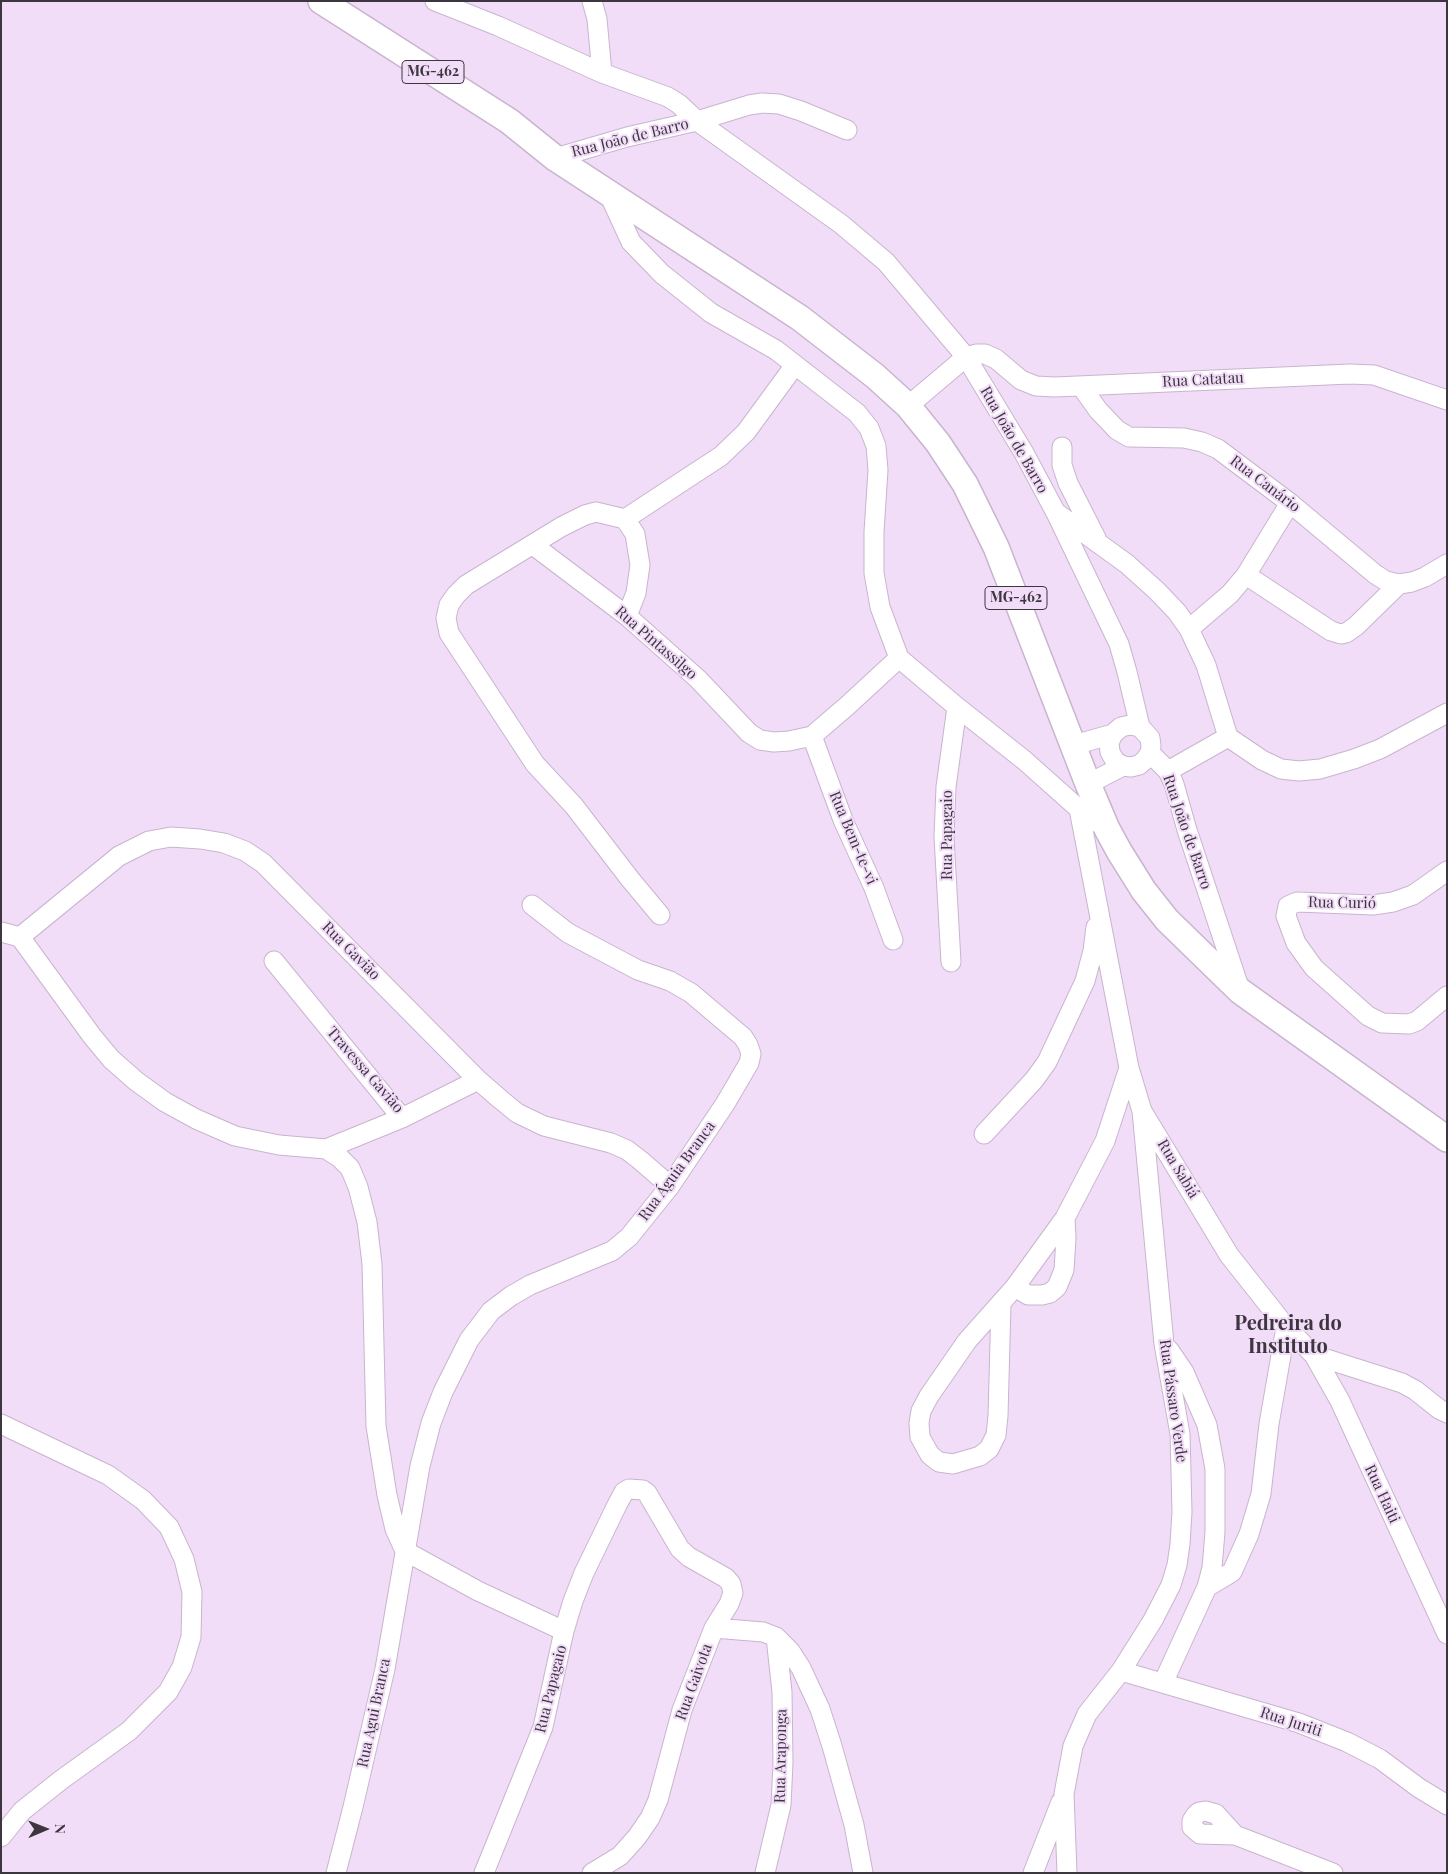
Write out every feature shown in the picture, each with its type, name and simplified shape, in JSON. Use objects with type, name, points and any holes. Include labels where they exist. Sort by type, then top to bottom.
[{"type":"main road","name":"MG-462","points":[[321,1],[509,121],[555,158],[800,318],[875,376],[908,406],[938,443],[965,484],[992,540],[1088,784],[1119,851],[1144,891],[1167,920],[1240,991],[1443,1134]]},
{"type":"street","points":[[436,1],[498,26],[602,73],[668,97],[679,104],[697,121],[749,105],[762,103],[778,104],[801,111],[847,130]]},
{"type":"street","points":[[592,1],[597,19],[602,73]]},
{"type":"street","name":"Rua João de Barro","points":[[555,158],[627,137],[697,121],[826,212],[886,262],[966,357],[1024,453],[1056,513],[1119,644],[1140,727],[1150,738],[1150,753],[1168,771],[1174,784],[1187,830],[1240,991]]},
{"type":"street","points":[[608,192],[631,242],[662,274],[711,313],[776,350],[857,413],[868,428],[876,446],[878,470],[874,532],[874,573],[880,607],[898,658],[1024,760],[1079,809],[1108,829]]},
{"type":"street","name":"Rua Catatau","points":[[966,357],[985,354],[996,359],[1022,380],[1036,386],[1055,387],[1350,374],[1382,378],[1447,400]]},
{"type":"street","points":[[908,406],[966,357]]},
{"type":"street","points":[[625,519],[721,456],[746,432],[796,365]]},
{"type":"street","name":"Rua Canário","points":[[1081,386],[1098,410],[1117,430],[1129,437],[1184,438],[1202,442],[1225,454],[1290,502],[1375,574],[1386,581],[1399,584]]},
{"type":"street","points":[[1062,447],[1062,465],[1068,483],[1097,541]]},
{"type":"street","points":[[1190,629],[1230,594],[1246,575],[1290,502]]},
{"type":"street","points":[[627,616],[636,593],[640,565],[635,534],[625,519],[596,512],[585,514],[466,585],[449,605],[446,618],[449,633],[535,764],[574,806],[660,915]]},
{"type":"street","points":[[1056,513],[1127,564],[1158,591],[1177,612],[1190,629],[1206,665],[1228,737],[1262,760],[1281,769],[1300,771],[1354,759],[1380,749],[1447,714]]},
{"type":"street","name":"Rua Pintassilgo","points":[[533,545],[627,616],[698,679],[725,710],[749,733],[760,740],[774,742],[789,741],[812,736],[898,658]]},
{"type":"street","points":[[1246,575],[1331,631],[1341,634],[1356,626],[1399,584],[1425,577],[1447,564]]},
{"type":"street","name":"Rua Papagaio","points":[[951,962],[944,837],[946,787],[957,707]]},
{"type":"street","points":[[1140,727],[1130,724],[1121,727],[1113,734],[1109,743],[1110,752],[1115,761],[1123,766],[1131,767],[1139,765],[1146,760],[1150,753]]},
{"type":"street","points":[[1074,745],[1113,734]]},
{"type":"street","name":"Rua Bem-te-vi","points":[[812,736],[843,820],[874,888],[893,940]]},
{"type":"street","points":[[1168,771],[1228,737]]},
{"type":"street","points":[[1088,784],[1123,766]]},
{"type":"street","name":"Rua Sabiá","points":[[1079,809],[1128,1068],[1142,1111],[1230,1255],[1286,1327],[1314,1354],[1402,1383],[1447,1413]]},
{"type":"street","name":"Rua Gavião","points":[[20,937],[119,856],[149,841],[171,837],[200,839],[224,843],[245,851],[263,863],[478,1080],[517,1113],[544,1126],[611,1143],[627,1150],[670,1186]]},
{"type":"street","name":"Rua Curió","points":[[1447,871],[1412,895],[1393,902],[1373,905],[1297,902],[1288,906],[1286,916],[1296,943],[1314,968],[1368,1016],[1382,1023],[1409,1024],[1417,1022],[1447,996]]},
{"type":"street","name":"Rua Águia Branca","points":[[405,1552],[420,1466],[431,1423],[443,1392],[469,1340],[491,1311],[511,1296],[530,1285],[612,1251],[629,1237],[670,1186],[746,1070],[750,1054],[748,1045],[743,1037],[682,987],[638,970],[568,932],[532,905]]},
{"type":"street","points":[[984,1134],[1034,1080],[1051,1055],[1085,981],[1093,951],[1098,908]]},
{"type":"street","points":[[1,932],[20,937],[111,1059],[136,1081],[165,1102],[196,1119],[235,1136],[280,1144],[326,1149],[340,1158],[350,1168],[358,1187],[368,1222],[372,1264],[376,1426],[389,1503],[395,1529],[405,1552],[478,1591],[564,1631]]},
{"type":"street","name":"Travessa Gavião","points":[[274,962],[402,1118],[478,1080]]},
{"type":"street","points":[[1001,1304],[996,1435],[989,1449],[980,1456],[953,1464],[938,1462],[930,1455],[920,1437],[919,1423],[921,1411],[967,1340],[1015,1287],[1065,1218],[1105,1140],[1128,1068]]},
{"type":"street","name":"Rua Pássaro Verde","points":[[1067,1873],[1064,1794],[1073,1746],[1087,1714],[1121,1671],[1154,1620],[1171,1585],[1180,1544],[1182,1512],[1180,1434],[1164,1344],[1142,1111]]},
{"type":"street","points":[[326,1149],[402,1118]]},
{"type":"street","points":[[1015,1287],[1028,1295],[1042,1295],[1050,1293],[1057,1287],[1064,1270],[1065,1218]]},
{"type":"street","points":[[1207,1587],[1232,1572],[1249,1534],[1261,1494],[1268,1424],[1286,1327]]},
{"type":"street","points":[[1163,1683],[1207,1587],[1212,1568],[1215,1532],[1215,1469],[1207,1425],[1184,1372],[1164,1344]]},
{"type":"street","name":"Rua Haiti","points":[[1314,1354],[1340,1401],[1447,1634]]},
{"type":"street","points":[[1,1424],[108,1474],[143,1500],[169,1527],[184,1559],[192,1592],[191,1637],[182,1667],[168,1692],[129,1731],[22,1811],[1,1837]]},
{"type":"street","name":"Rua Papagaio","points":[[484,1873],[543,1727],[564,1631],[573,1601],[584,1573],[624,1492],[629,1489],[643,1490],[680,1549],[689,1557],[721,1574],[731,1584],[733,1592],[729,1604],[714,1628]]},
{"type":"street","name":"Rua Agui Branca","points":[[336,1873],[385,1669],[405,1552]]},
{"type":"street","name":"Rua Gaivota","points":[[592,1873],[620,1856],[637,1837],[650,1818],[658,1800],[682,1710],[714,1628],[763,1632],[776,1637]]},
{"type":"street","points":[[776,1637],[790,1651],[801,1668],[820,1709],[854,1826],[863,1873]]},
{"type":"street","name":"Rua Araponga","points":[[765,1873],[781,1805],[782,1692],[776,1637]]},
{"type":"street","name":"Rua Juriti","points":[[1121,1671],[1299,1723],[1347,1742],[1380,1759],[1419,1788],[1447,1805]]},
{"type":"street","points":[[1033,1873],[1064,1794]]},
{"type":"street","points":[[1235,1835],[1333,1873]]},
{"type":"district","name":"Pedreira do Instituto","points":[[1288,1336]]}]
